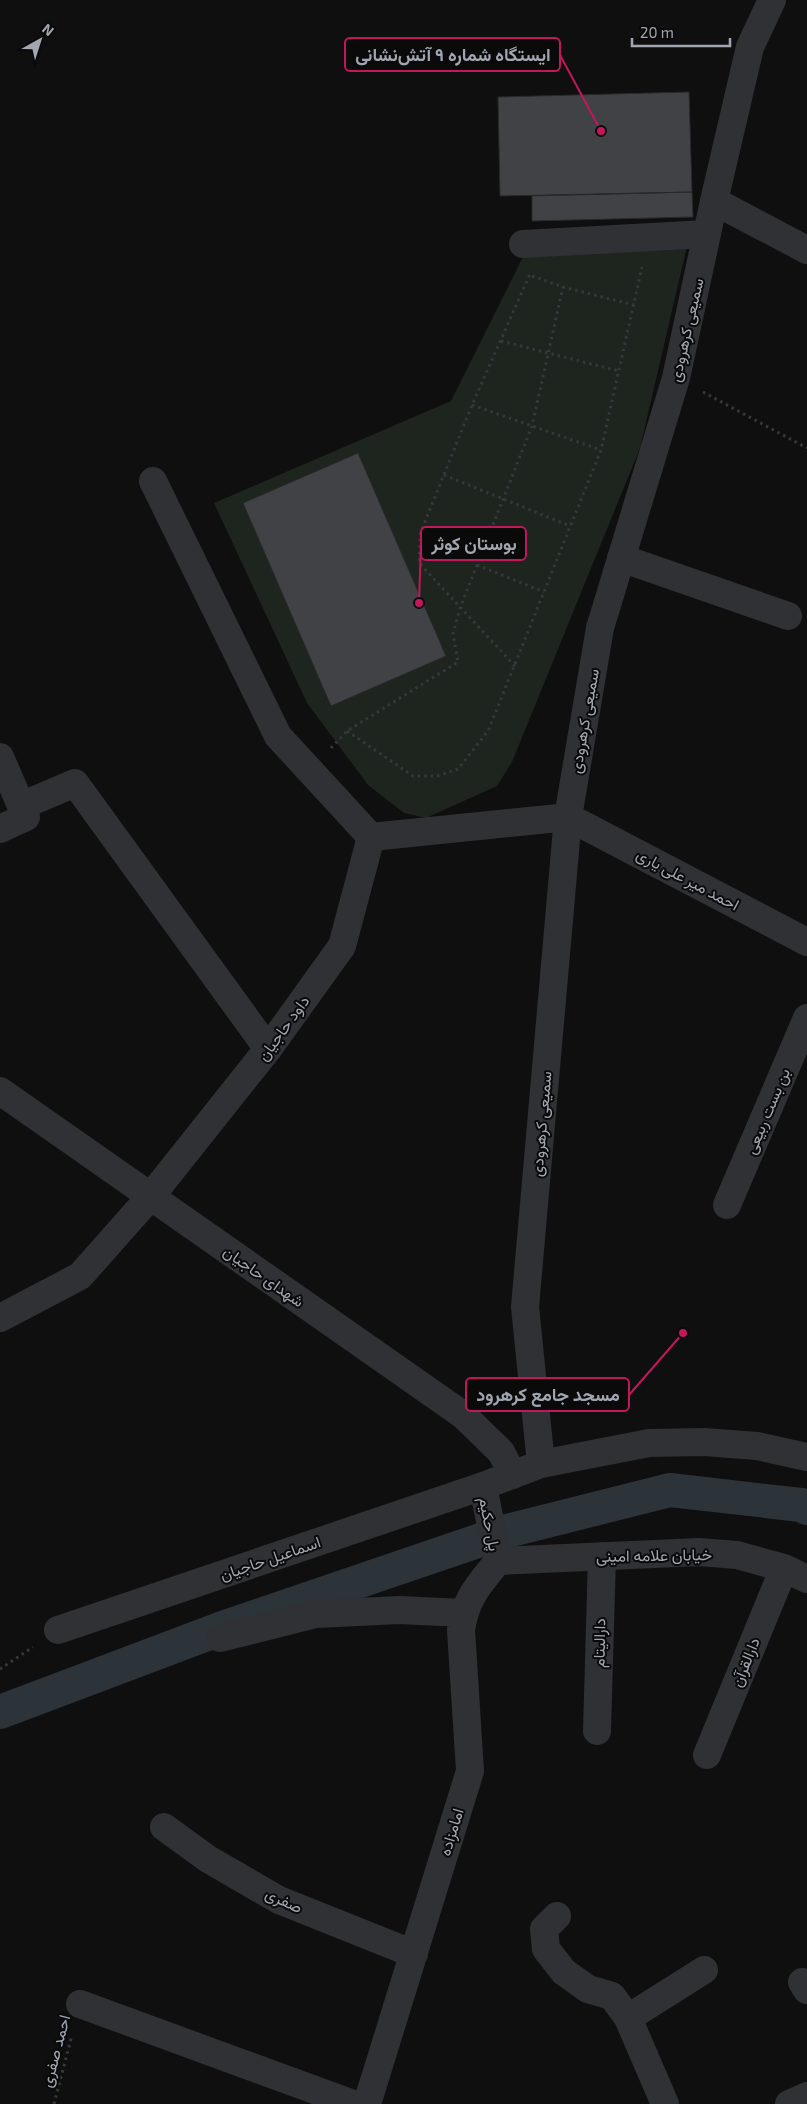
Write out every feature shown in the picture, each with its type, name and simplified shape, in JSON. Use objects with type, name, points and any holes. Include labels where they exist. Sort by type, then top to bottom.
[{"type":"street","name":"سمیعی کرهرودی","points":[[541,1464],[525,1307],[568,817],[600,628],[676,378],[714,201],[750,48],[772,0]]},
{"type":"street","points":[[714,201],[807,250]]},
{"type":"street","points":[[533,244],[707,234]]},
{"type":"street","points":[[153,481],[278,736],[371,837],[568,817]]},
{"type":"street","points":[[621,558],[788,616]]},
{"type":"street","points":[[0,757],[26,817],[0,830]]},
{"type":"street","points":[[22,806],[75,783],[268,1049]]},
{"type":"street","name":"احمد میر علی یاری","points":[[568,817],[807,942]]},
{"type":"street","name":"داود حاجیان","points":[[0,1318],[80,1276],[151,1196],[268,1049],[342,946],[371,837]]},
{"type":"street","name":"بن بست ربیعی","points":[[727,1204],[807,1018]]},
{"type":"street","name":"شهدای حاجیان","points":[[0,1091],[463,1415],[501,1452],[513,1475]]},
{"type":"street","points":[[541,1464],[649,1444],[704,1442],[756,1446],[807,1457]]},
{"type":"street","name":"اسماعیل حاجیان","points":[[58,1630],[483,1486],[541,1464]]},
{"type":"street","name":"پل حکیم","points":[[483,1486],[498,1561]]},
{"type":"street","name":"خیابان علامه امینی","points":[[498,1561],[699,1552],[737,1555],[795,1574]]},
{"type":"street","name":"دارالیتام","points":[[597,1731],[602,1556]]},
{"type":"street","name":"امامزاده","points":[[366,2104],[470,1771],[461,1630],[464,1613],[471,1595],[498,1561]]},
{"type":"street","name":"دارالقرآن","points":[[707,1755],[795,1574]]},
{"type":"street","points":[[220,1638],[316,1614],[399,1610],[464,1613]]},
{"type":"street","name":"صفری","points":[[164,1827],[208,1859],[279,1900],[414,1954]]},
{"type":"street","points":[[557,1916],[544,1929],[546,1949],[564,1972],[588,1989],[612,1996],[628,2018],[665,2104]]},
{"type":"street","points":[[628,2018],[704,1970]]},
{"type":"street","points":[[80,2004],[353,2104]]},
{"type":"street","points":[[789,2104],[807,2096]]},
{"type":"path","points":[[563,287],[532,426],[460,608],[453,634],[458,662],[347,731],[413,776],[437,776],[458,769],[488,731],[600,450],[649,237]]},
{"type":"path","points":[[515,666],[419,563],[420,534],[472,405],[530,275],[533,244]]},
{"type":"path","points":[[530,275],[563,287],[634,305]]},
{"type":"path","points":[[500,341],[618,371]]},
{"type":"path","points":[[676,378],[807,448]]},
{"type":"path","points":[[472,405],[600,450]]},
{"type":"path","points":[[444,475],[570,526]]},
{"type":"path","points":[[477,565],[544,592]]},
{"type":"path","points":[[0,1668],[58,1630]]},
{"type":"path","name":"احمد صفری","points":[[54,2104],[80,2004]]},
{"type":"shaded area","points":[[688,242],[640,448],[512,762],[497,786],[426,818],[404,813],[368,785],[307,703],[214,503],[451,401],[523,257]]},
{"type":"building","points":[[689,92],[692,192],[500,196],[498,97]]},
{"type":"building","points":[[692,192],[693,217],[532,221],[532,196]]},
{"type":"building","points":[[358,453],[446,656],[331,706],[243,503]]},
{"type":"waterway","points":[[0,1712],[228,1626],[507,1531],[670,1490],[801,1505],[807,1508]]},
{"type":"place","name":"ایستگاه شماره ۹ آتش‌نشانی","points":[[601,131]]},
{"type":"place","name":"بوستان کوثر","points":[[419,603]]},
{"type":"place","name":"مسجد جامع کرهرود","points":[[683,1333]]}]
